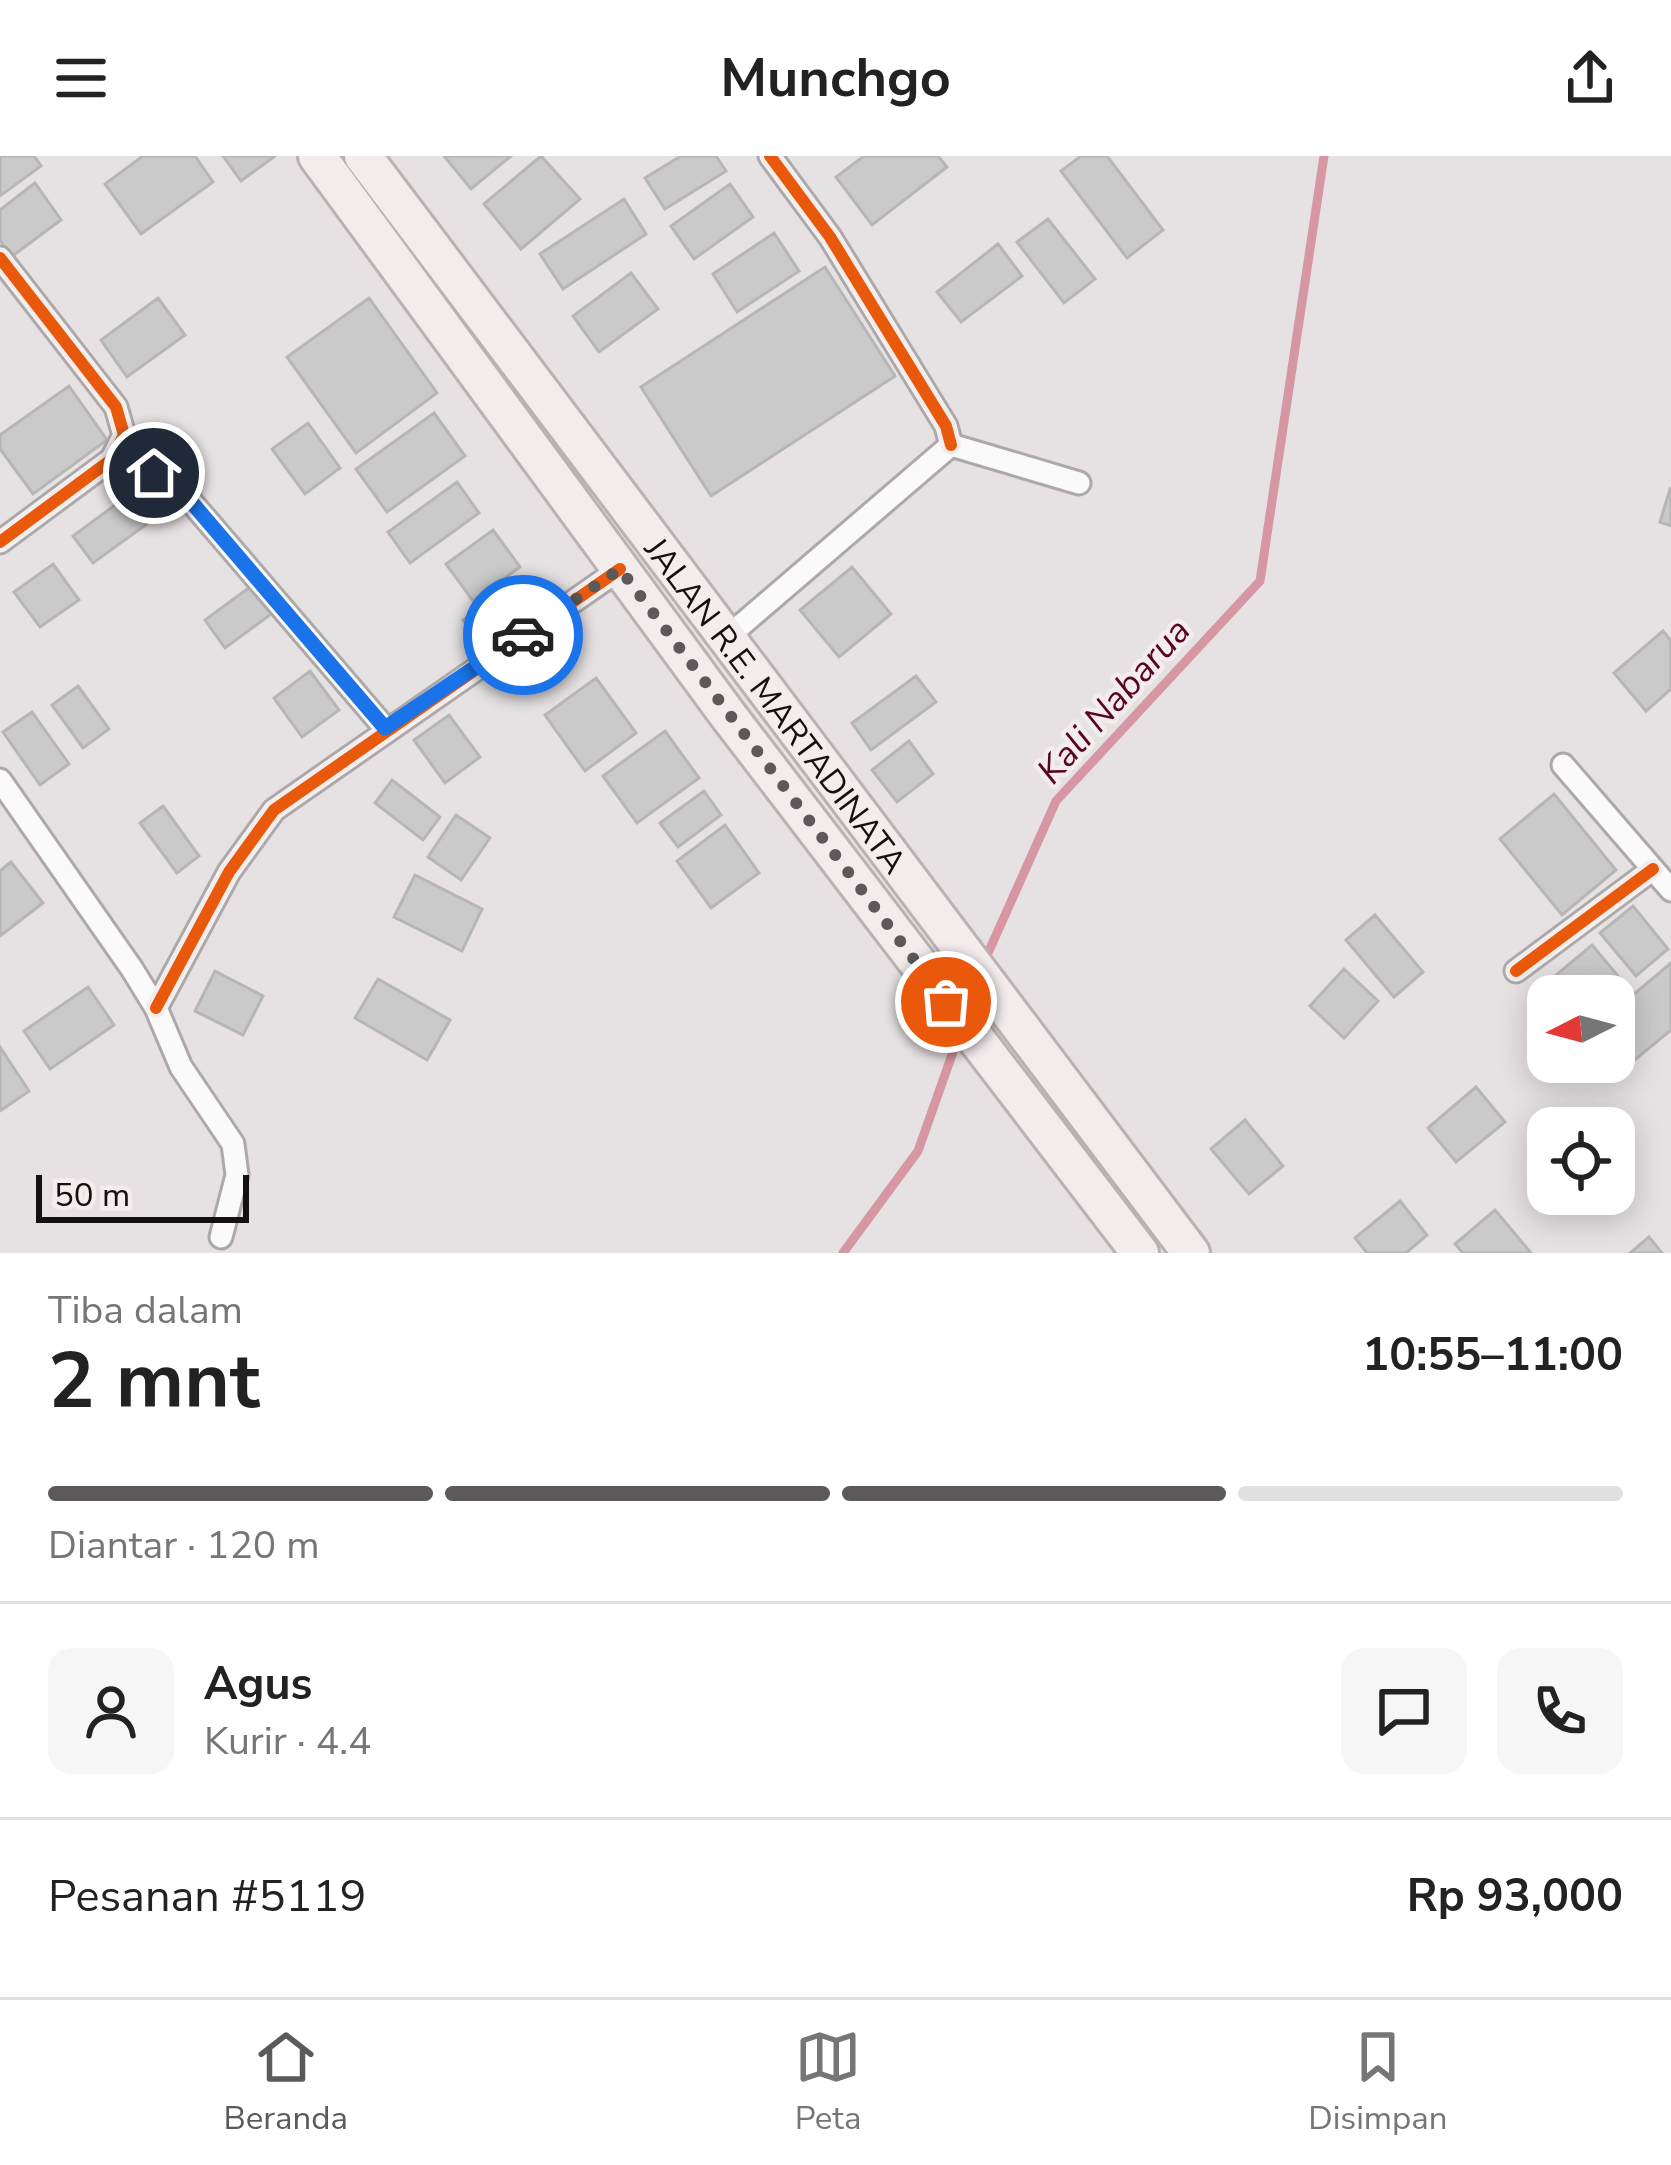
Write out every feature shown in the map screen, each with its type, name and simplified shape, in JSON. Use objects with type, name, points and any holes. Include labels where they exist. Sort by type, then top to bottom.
[{"type":"highway","name":"JALAN R.E. MARTADINATA","points":[[317,156],[917,965],[1140,1253]]},
{"type":"highway","name":"JALAN R.E. MARTADINATA","points":[[363,156],[1190,1253]]},
{"type":"highway","points":[[428,307],[457,283]]},
{"type":"street","points":[[770,156],[830,237],[946,426],[951,446]]},
{"type":"street","points":[[0,258],[116,406],[124,428],[121,449],[0,542]]},
{"type":"street","points":[[951,446],[1079,483]]},
{"type":"street","points":[[724,639],[951,446]]},
{"type":"street","points":[[121,449],[187,497],[385,728]]},
{"type":"street","points":[[156,1008],[229,872],[262,823],[385,728],[620,569]]},
{"type":"street","points":[[1563,765],[1671,890]]},
{"type":"street","points":[[0,780],[156,1008],[181,1067],[236,1152],[237,1175],[220,1237]]},
{"type":"street","points":[[1516,971],[1653,869]]},
{"type":"building","points":[[0,156],[34,156],[41,166],[0,196]]},
{"type":"building","points":[[143,156],[195,156],[213,182],[141,234],[105,184]]},
{"type":"building","points":[[223,156],[275,156],[241,181]]},
{"type":"building","points":[[444,156],[511,156],[471,189]]},
{"type":"building","points":[[541,156],[580,199],[521,249],[484,204]]},
{"type":"building","points":[[681,156],[716,156],[726,171],[665,209],[645,178]]},
{"type":"building","points":[[864,156],[938,156],[947,167],[872,225],[836,177]]},
{"type":"building","points":[[1081,156],[1107,156],[1163,230],[1127,258],[1061,171]]},
{"type":"building","points":[[35,183],[61,220],[11,257],[0,240],[0,210]]},
{"type":"building","points":[[730,184],[753,217],[694,259],[671,226]]},
{"type":"building","points":[[624,199],[646,234],[563,289],[540,254]]},
{"type":"building","points":[[1048,219],[1095,279],[1064,303],[1017,242]]},
{"type":"building","points":[[774,233],[799,271],[737,312],[713,274]]},
{"type":"building","points":[[998,244],[1022,276],[961,322],[937,292]]},
{"type":"building","points":[[825,267],[895,376],[711,496],[641,387]]},
{"type":"building","points":[[631,273],[658,309],[599,352],[573,316]]},
{"type":"building","points":[[158,298],[185,335],[127,377],[101,340]]},
{"type":"building","points":[[369,298],[437,393],[356,453],[287,357]]},
{"type":"building","points":[[69,386],[107,440],[33,494],[0,449],[0,435]]},
{"type":"building","points":[[434,413],[465,456],[387,512],[356,469]]},
{"type":"building","points":[[308,423],[340,468],[305,494],[272,449]]},
{"type":"building","points":[[457,482],[479,513],[410,563],[388,532]]},
{"type":"building","points":[[138,488],[158,516],[93,563],[73,536]]},
{"type":"building","points":[[1671,490],[1671,526],[1660,522]]},
{"type":"building","points":[[493,530],[520,567],[473,601],[446,564]]},
{"type":"building","points":[[53,564],[79,600],[40,627],[14,592]]},
{"type":"building","points":[[852,567],[891,614],[839,657],[800,610]]},
{"type":"building","points":[[254,584],[274,612],[225,648],[205,620]]},
{"type":"building","points":[[503,591],[524,619],[484,649],[463,620]]},
{"type":"building","points":[[1663,631],[1671,641],[1671,689],[1646,711],[1614,673]]},
{"type":"building","points":[[310,671],[339,710],[302,737],[274,698]]},
{"type":"building","points":[[916,676],[936,702],[871,750],[852,723]]},
{"type":"building","points":[[596,678],[636,733],[585,771],[545,715]]},
{"type":"building","points":[[78,686],[109,729],[83,748],[52,705]]},
{"type":"building","points":[[32,712],[69,764],[40,785],[3,732]]},
{"type":"building","points":[[449,715],[480,757],[445,783],[414,740]]},
{"type":"building","points":[[665,731],[699,778],[637,823],[603,776]]},
{"type":"building","points":[[909,741],[933,774],[897,802],[872,770]]},
{"type":"building","points":[[392,780],[440,817],[423,840],[375,803]]},
{"type":"building","points":[[704,791],[721,815],[678,847],[660,823]]},
{"type":"building","points":[[1554,794],[1616,870],[1562,915],[1500,839]]},
{"type":"building","points":[[163,806],[199,856],[177,873],[140,823]]},
{"type":"building","points":[[456,815],[490,838],[461,880],[428,857]]},
{"type":"building","points":[[725,825],[759,873],[711,908],[677,861]]},
{"type":"building","points":[[11,862],[43,903],[0,936],[0,871]]},
{"type":"building","points":[[415,875],[482,909],[462,951],[394,917]]},
{"type":"building","points":[[1633,906],[1668,949],[1636,976],[1600,933]]},
{"type":"building","points":[[1375,915],[1423,972],[1394,997],[1346,940]]},
{"type":"building","points":[[1592,945],[1617,975],[1556,975]]},
{"type":"building","points":[[1671,963],[1671,1030],[1635,1060],[1635,993]]},
{"type":"building","points":[[1344,969],[1378,1001],[1344,1038],[1310,1006]]},
{"type":"building","points":[[215,971],[263,996],[243,1035],[195,1011]]},
{"type":"building","points":[[378,979],[450,1020],[427,1060],[355,1018]]},
{"type":"building","points":[[88,987],[114,1025],[50,1069],[24,1031]]},
{"type":"building","points":[[0,1047],[29,1091],[0,1111]]},
{"type":"building","points":[[1476,1087],[1505,1122],[1456,1162],[1428,1128]]},
{"type":"building","points":[[1245,1120],[1283,1166],[1249,1194],[1211,1149]]},
{"type":"building","points":[[1400,1201],[1427,1235],[1406,1253],[1367,1253],[1355,1238]]},
{"type":"building","points":[[1495,1210],[1531,1253],[1463,1253],[1455,1244]]},
{"type":"building","points":[[1649,1237],[1662,1253],[1630,1253]]},
{"type":"waterway","name":"Kali Nabarua","points":[[984,962],[1056,801],[1260,581],[1324,156]]},
{"type":"waterway","name":"Kali Nabarua","points":[[843,1253],[918,1151],[959,1035]]},
{"type":"cycle path","points":[[770,156],[830,237],[946,426],[951,445]]},
{"type":"cycle path","points":[[0,258],[116,407],[124,435],[112,459],[0,542]]},
{"type":"cycle path","points":[[156,1008],[229,872],[274,810],[620,569]]},
{"type":"cycle path","points":[[1516,971],[1653,869]]},
{"type":"way so far","points":[[523,635],[620,569],[946,1002]]},
{"type":"route","points":[[154,473],[187,497],[385,728],[523,635]]}]
